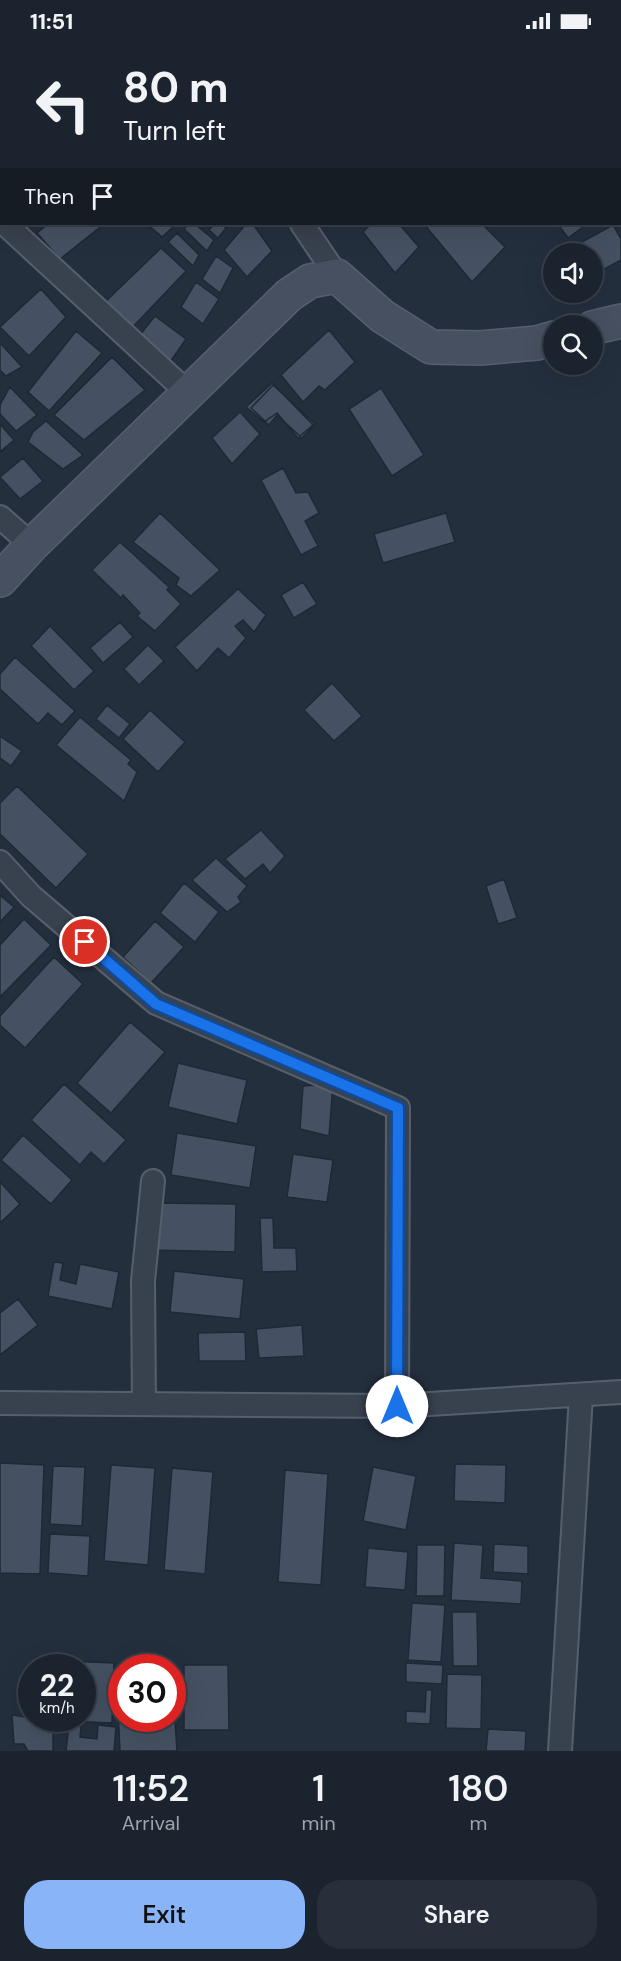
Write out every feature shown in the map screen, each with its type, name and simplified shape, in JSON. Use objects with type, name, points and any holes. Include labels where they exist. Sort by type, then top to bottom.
[{"type":"street","points":[[7,225],[188,393]]},
{"type":"street","points":[[304,225],[337,276],[382,316],[431,347],[480,348],[543,341]]},
{"type":"street","points":[[0,580],[32,545],[289,295],[310,280],[337,276]]},
{"type":"street","points":[[603,325],[621,321]]},
{"type":"street","points":[[0,517],[32,545]]},
{"type":"street","points":[[0,862],[31,896],[156,1004],[398,1108],[397,1406]]},
{"type":"street","points":[[144,1404],[142,1281],[153,1181]]},
{"type":"street","points":[[0,1402],[397,1406],[621,1392]]},
{"type":"street","points":[[560,1751],[581,1395]]},
{"type":"building","points":[[47,225],[103,225],[60,259],[37,233]]},
{"type":"building","points":[[148,225],[171,225],[173,227],[162,237]]},
{"type":"building","points":[[188,225],[196,225],[214,240],[207,251],[184,229]]},
{"type":"building","points":[[213,225],[223,225],[226,228],[218,238],[209,230]]},
{"type":"building","points":[[245,225],[254,225],[272,251],[247,277],[224,250]]},
{"type":"building","points":[[370,225],[400,225],[419,247],[395,273],[363,232]]},
{"type":"building","points":[[425,225],[483,225],[505,247],[472,282]]},
{"type":"building","points":[[559,225],[582,225],[583,227],[568,238]]},
{"type":"building","points":[[613,225],[621,239],[621,260],[603,270],[603,243],[580,243]]},
{"type":"building","points":[[177,233],[199,255],[193,266],[168,242]]},
{"type":"building","points":[[161,248],[186,271],[129,331],[104,303]]},
{"type":"building","points":[[216,256],[233,268],[220,293],[202,279]]},
{"type":"building","points":[[196,282],[219,299],[203,324],[181,307]]},
{"type":"building","points":[[41,289],[66,317],[29,356],[0,327]]},
{"type":"building","points":[[155,316],[186,339],[168,365],[139,336]]},
{"type":"building","points":[[329,330],[355,362],[325,390],[319,386],[303,402],[281,375]]},
{"type":"building","points":[[76,331],[102,353],[49,411],[28,392]]},
{"type":"building","points":[[0,343],[22,367],[6,376],[0,370]]},
{"type":"building","points":[[112,357],[145,390],[84,440],[54,415]]},
{"type":"building","points":[[272,383],[313,425],[298,438],[277,413],[264,422],[246,407]]},
{"type":"building","points":[[273,385],[315,424],[302,438],[277,415],[269,425],[251,408]]},
{"type":"building","points":[[10,387],[37,415],[16,431],[0,414],[0,405]]},
{"type":"building","points":[[381,388],[424,455],[392,476],[349,409]]},
{"type":"building","points":[[240,412],[260,434],[232,464],[212,438]]},
{"type":"building","points":[[46,421],[83,455],[63,469],[28,442],[33,432]]},
{"type":"building","points":[[0,424],[14,440],[0,452]]},
{"type":"building","points":[[23,458],[43,481],[20,499],[0,477]]},
{"type":"building","points":[[283,468],[296,493],[308,492],[319,513],[305,521],[318,546],[301,555],[261,480]]},
{"type":"building","points":[[160,513],[220,570],[191,596],[176,585],[179,578],[133,542]]},
{"type":"building","points":[[446,513],[455,542],[383,563],[374,534]]},
{"type":"building","points":[[120,542],[169,587],[167,590],[181,604],[155,631],[137,616],[140,613],[123,595],[121,598],[92,570]]},
{"type":"building","points":[[303,582],[317,604],[294,618],[281,595]]},
{"type":"building","points":[[238,589],[266,615],[254,632],[243,620],[235,626],[246,638],[229,658],[218,648],[197,671],[175,647]]},
{"type":"building","points":[[120,622],[133,637],[103,663],[90,648]]},
{"type":"building","points":[[50,626],[94,671],[74,690],[31,646]]},
{"type":"building","points":[[148,645],[164,661],[139,685],[124,669]]},
{"type":"building","points":[[15,657],[75,711],[62,725],[48,713],[38,724],[0,689],[0,674]]},
{"type":"building","points":[[332,683],[362,716],[334,741],[304,710]]},
{"type":"building","points":[[107,705],[130,724],[119,738],[96,719]]},
{"type":"building","points":[[150,710],[185,742],[158,772],[123,739]]},
{"type":"building","points":[[80,717],[131,760],[128,764],[137,772],[124,801],[56,745]]},
{"type":"building","points":[[0,736],[22,751],[11,766],[0,758]]},
{"type":"building","points":[[17,786],[88,854],[56,888],[0,834],[0,803]]},
{"type":"building","points":[[261,830],[285,856],[270,873],[263,864],[245,879],[225,859]]},
{"type":"building","points":[[216,858],[247,886],[238,897],[241,902],[227,912],[192,880]]},
{"type":"building","points":[[504,879],[517,918],[498,924],[486,886]]},
{"type":"building","points":[[184,883],[219,912],[195,942],[160,913]]},
{"type":"building","points":[[0,895],[14,907],[0,922]]},
{"type":"building","points":[[24,919],[51,945],[0,997],[0,945]]},
{"type":"building","points":[[155,921],[184,947],[151,983],[123,957]]},
{"type":"building","points":[[54,957],[83,984],[25,1048],[0,1025],[0,1016]]},
{"type":"building","points":[[130,1022],[165,1052],[111,1113],[77,1083]]},
{"type":"building","points":[[178,1063],[247,1080],[237,1124],[168,1107]]},
{"type":"building","points":[[64,1084],[126,1140],[104,1164],[91,1152],[80,1165],[31,1120]]},
{"type":"building","points":[[333,1084],[329,1136],[300,1129],[303,1086]]},
{"type":"building","points":[[177,1133],[256,1146],[250,1188],[171,1175]]},
{"type":"building","points":[[23,1135],[72,1180],[51,1204],[1,1160]]},
{"type":"building","points":[[293,1154],[333,1160],[327,1202],[287,1197]]},
{"type":"building","points":[[0,1182],[20,1204],[0,1223]]},
{"type":"building","points":[[154,1203],[236,1204],[235,1252],[153,1250]]},
{"type":"building","points":[[260,1218],[273,1218],[274,1248],[296,1248],[297,1271],[262,1272]]},
{"type":"building","points":[[54,1262],[63,1263],[60,1280],[76,1284],[80,1264],[119,1272],[112,1309],[48,1296]]},
{"type":"building","points":[[174,1271],[244,1279],[240,1319],[170,1312]]},
{"type":"building","points":[[18,1299],[38,1325],[0,1355],[0,1313]]},
{"type":"building","points":[[302,1325],[304,1356],[259,1358],[256,1329]]},
{"type":"building","points":[[245,1332],[246,1361],[199,1361],[198,1333]]},
{"type":"building","points":[[0,1463],[44,1465],[40,1574],[0,1573]]},
{"type":"building","points":[[455,1464],[506,1465],[505,1503],[454,1501]]},
{"type":"building","points":[[111,1465],[155,1468],[148,1565],[104,1561]]},
{"type":"building","points":[[53,1466],[85,1467],[82,1526],[50,1524]]},
{"type":"building","points":[[373,1467],[416,1476],[406,1530],[363,1521]]},
{"type":"building","points":[[172,1468],[213,1472],[205,1574],[164,1570]]},
{"type":"building","points":[[285,1470],[328,1474],[321,1585],[278,1582]]},
{"type":"building","points":[[50,1534],[90,1536],[88,1576],[48,1573]]},
{"type":"building","points":[[454,1543],[483,1545],[481,1578],[522,1581],[521,1604],[451,1600]]},
{"type":"building","points":[[494,1544],[528,1546],[528,1574],[493,1572]]},
{"type":"building","points":[[417,1545],[445,1545],[444,1596],[416,1596]]},
{"type":"building","points":[[368,1548],[408,1552],[405,1590],[365,1587]]},
{"type":"building","points":[[412,1603],[445,1605],[441,1662],[408,1660]]},
{"type":"building","points":[[452,1612],[477,1612],[478,1666],[453,1666]]},
{"type":"building","points":[[96,1662],[108,1663],[108,1723],[96,1722]]},
{"type":"building","points":[[406,1663],[443,1665],[442,1684],[406,1682]]},
{"type":"building","points":[[186,1665],[228,1665],[229,1730],[186,1730]]},
{"type":"building","points":[[447,1674],[482,1675],[481,1729],[446,1728]]},
{"type":"building","points":[[426,1690],[432,1690],[430,1724],[406,1723],[406,1711],[425,1712]]},
{"type":"building","points":[[12,1715],[18,1716],[18,1732],[53,1732],[53,1751],[28,1751],[24,1744],[14,1744]]},
{"type":"building","points":[[98,1725],[108,1726],[108,1732],[116,1732],[114,1751],[66,1751],[68,1732],[80,1732],[80,1737],[97,1739]]},
{"type":"building","points":[[488,1729],[526,1731],[525,1751],[486,1751]]},
{"type":"building","points":[[119,1732],[176,1732],[177,1751],[120,1751]]},
{"type":"route","points":[[85,942],[156,1004],[398,1108],[397,1406]]}]
